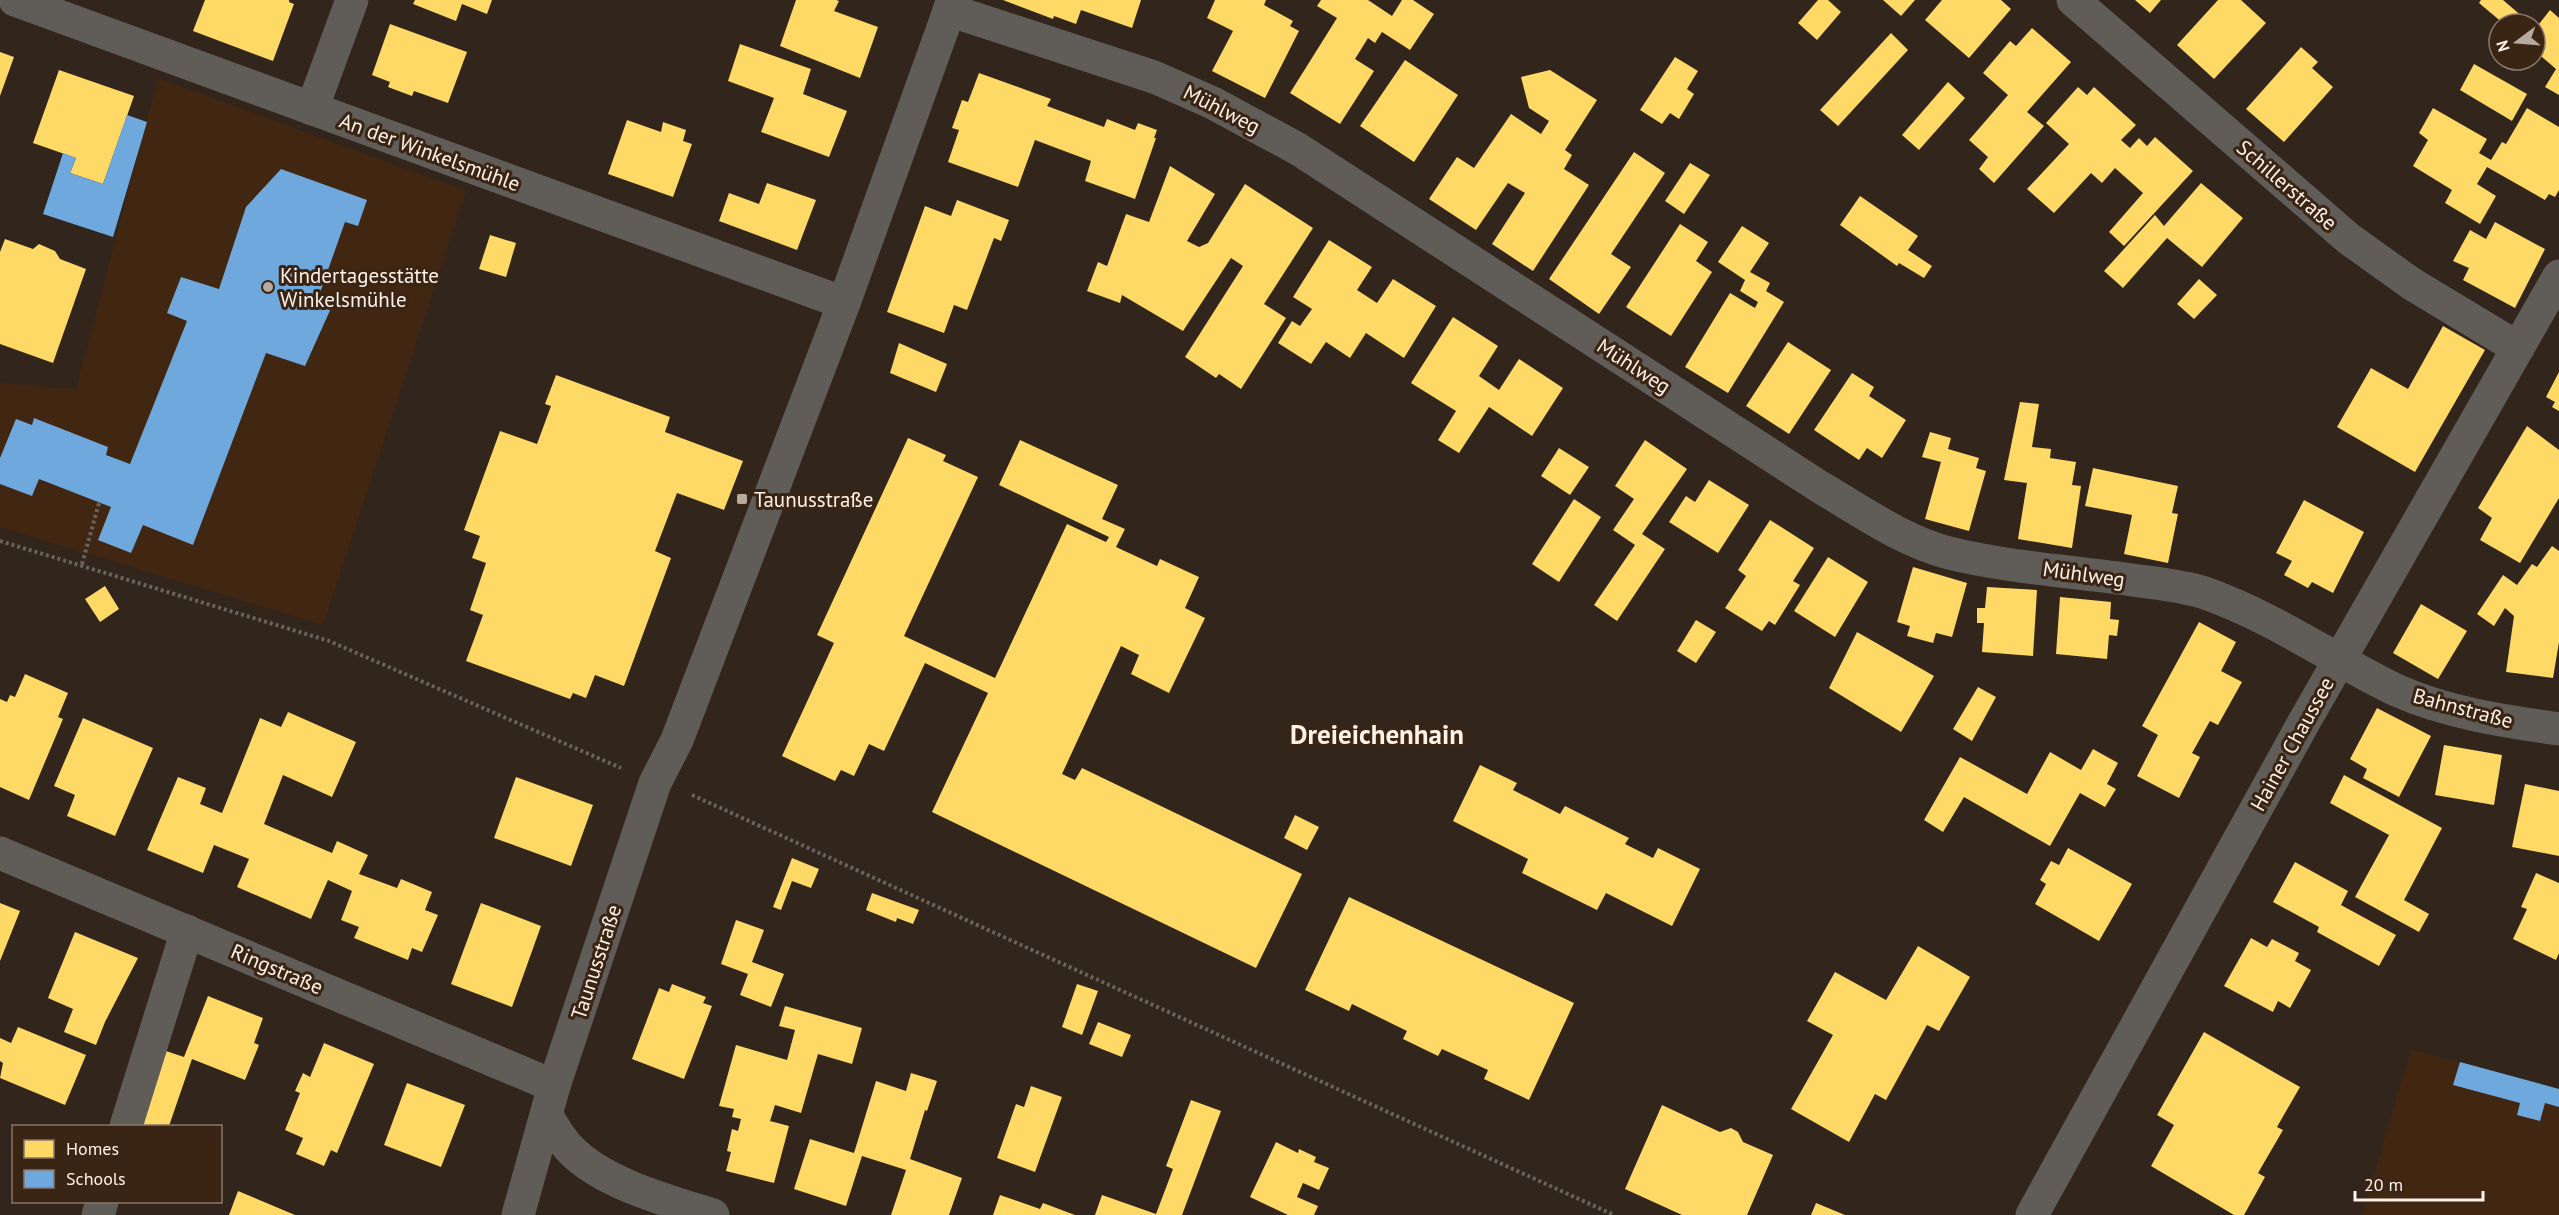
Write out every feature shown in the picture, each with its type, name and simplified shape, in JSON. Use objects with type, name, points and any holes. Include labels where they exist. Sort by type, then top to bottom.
[{"type":"street","name":"An der Winkelsmühle","points":[[15,0],[844,303]]},
{"type":"street","points":[[312,109],[352,0]]},
{"type":"street","name":"Schillerstraße","points":[[2073,0],[2349,239],[2412,284],[2518,348]]},
{"type":"street","name":"Taunusstraße","points":[[518,1215],[551,1101],[655,783],[677,740],[844,303],[951,5]]},
{"type":"street","name":"Mühlweg","points":[[951,5],[1146,74],[1245,119],[1298,149],[1820,487],[1922,544],[1980,559],[2202,592],[2240,606],[2340,658]]},
{"type":"street","name":"Hainer Chaussee","points":[[2032,1215],[2340,658],[2559,276]]},
{"type":"street","name":"Bahnstraße","points":[[2340,658],[2396,690],[2439,706],[2490,719],[2559,729]]},
{"type":"street","name":"Ringstraße","points":[[0,853],[187,932],[551,1101]]},
{"type":"street","points":[[126,1125],[187,932]]},
{"type":"street","points":[[551,1101],[558,1135],[573,1152],[599,1170],[645,1194],[713,1215]]},
{"type":"path","points":[[81,564],[99,503]]},
{"type":"path","points":[[0,541],[328,641],[655,783],[700,798],[1614,1215]]},
{"type":"shaded area","name":"Kindertagesstätte Winkelsmühle","points":[[158,78],[466,191],[323,625],[0,527],[0,383],[76,389]]},
{"type":"shaded area","points":[[2411,1049],[2559,1089],[2559,1215],[2362,1215]]},
{"type":"building: Homes","points":[[205,0],[289,0],[294,4],[273,61],[193,31]]},
{"type":"building: Homes","points":[[415,0],[492,0],[487,14],[462,4],[456,21],[413,4]]},
{"type":"building: Homes","points":[[796,0],[836,0],[839,1],[834,11],[878,27],[860,78],[780,46]]},
{"type":"building: Homes","points":[[1003,0],[1141,0],[1132,28],[1081,10],[1076,24],[1054,16],[1053,19]]},
{"type":"building: Homes","points":[[1215,0],[1266,0],[1264,5],[1293,21],[1290,26],[1299,31],[1265,98],[1212,71],[1233,31],[1207,18]]},
{"type":"building: Homes","points":[[1321,0],[1368,0],[1392,16],[1402,0],[1413,0],[1434,14],[1410,50],[1382,32],[1375,43],[1368,38],[1355,59],[1374,71],[1340,124],[1290,93],[1337,18],[1317,6]]},
{"type":"building: Homes","points":[[1818,0],[1828,0],[1841,12],[1817,40],[1798,23]]},
{"type":"building: Homes","points":[[1883,0],[1915,0],[1901,16]]},
{"type":"building: Homes","points":[[1942,0],[2001,0],[2011,9],[1969,58],[1925,20]]},
{"type":"building: Homes","points":[[2135,0],[2161,0],[2150,13]]},
{"type":"building: Homes","points":[[2218,0],[2241,0],[2266,23],[2214,79],[2177,45]]},
{"type":"building: Homes","points":[[2481,0],[2503,0],[2517,12],[2490,12],[2479,3]]},
{"type":"building: Homes","points":[[2550,10],[2559,18],[2559,95],[2545,87],[2556,69],[2547,61],[2547,14]]},
{"type":"building: Homes","points":[[390,24],[467,52],[448,103],[414,91],[412,96],[388,87],[390,82],[372,75]]},
{"type":"building: Homes","points":[[2032,28],[2071,62],[2027,112],[2044,126],[1994,183],[1979,169],[1988,157],[1969,140],[2008,95],[1983,73],[2010,41],[2016,46]]},
{"type":"building: Homes","points":[[1891,33],[1908,50],[1838,126],[1820,110]]},
{"type":"building: Homes","points":[[740,44],[811,69],[803,94],[847,111],[829,157],[761,132],[774,98],[728,81]]},
{"type":"building: Homes","points":[[2301,47],[2318,62],[2312,68],[2333,87],[2284,142],[2246,109]]},
{"type":"building: Homes","points":[[0,52],[14,57],[0,96]]},
{"type":"building: Homes","points":[[1675,57],[1698,71],[1687,89],[1694,94],[1679,119],[1670,113],[1662,124],[1640,110]]},
{"type":"building: Homes","points":[[1405,60],[1458,95],[1414,162],[1360,126]]},
{"type":"building: Homes","points":[[2474,64],[2527,94],[2512,121],[2460,90]]},
{"type":"building: Homes","points":[[59,70],[134,96],[103,184],[70,173],[76,158],[33,143]]},
{"type":"building: Homes","points":[[1550,70],[1597,100],[1565,150],[1572,155],[1564,169],[1589,185],[1533,271],[1492,244],[1525,193],[1508,183],[1476,230],[1429,199],[1457,157],[1474,168],[1511,114],[1541,134],[1549,121],[1529,108],[1521,77]]},
{"type":"building: Homes","points":[[979,73],[1051,99],[1047,106],[1104,127],[1107,119],[1135,130],[1138,123],[1157,130],[1135,199],[1085,181],[1091,161],[1035,140],[1018,187],[948,162],[959,130],[952,128],[962,100],[968,102]]},
{"type":"building: Homes","points":[[1948,82],[1965,98],[1919,150],[1902,135]]},
{"type":"building: Homes","points":[[2078,87],[2087,95],[2094,87],[2136,125],[2121,140],[2130,148],[2139,138],[2147,146],[2155,137],[2193,171],[2124,246],[2109,232],[2143,193],[2115,168],[2102,183],[2091,173],[2054,213],[2027,189],[2069,144],[2046,123]]},
{"type":"building: Homes","points":[[2433,108],[2487,139],[2479,153],[2491,160],[2502,142],[2506,144],[2527,108],[2559,127],[2559,190],[2555,197],[2549,194],[2545,200],[2487,167],[2477,184],[2496,196],[2480,224],[2445,203],[2452,190],[2413,166],[2428,140],[2419,133]]},
{"type":"building: Homes","points":[[627,120],[661,132],[663,122],[686,130],[683,141],[692,144],[673,197],[608,174]]},
{"type":"building: Homes","points":[[1634,152],[1665,173],[1611,254],[1631,267],[1599,314],[1549,279]]},
{"type":"building: Homes","points":[[1690,163],[1710,175],[1684,214],[1665,201]]},
{"type":"building: Homes","points":[[1170,166],[1215,194],[1187,241],[1199,247],[1208,243],[1245,184],[1313,228],[1264,304],[1286,318],[1241,389],[1219,374],[1216,378],[1185,357],[1243,266],[1231,258],[1183,331],[1122,295],[1120,303],[1087,291],[1098,262],[1107,266],[1126,214],[1149,222]]},
{"type":"building: Homes","points":[[767,183],[816,200],[797,250],[719,221],[729,193],[759,204]]},
{"type":"building: Homes","points":[[2201,183],[2243,218],[2202,267],[2167,238],[2123,288],[2104,271],[2155,215],[2164,226]]},
{"type":"building: Homes","points":[[1860,196],[1918,236],[1908,250],[1932,266],[1924,278],[1899,263],[1897,266],[1840,225]]},
{"type":"building: Homes","points":[[957,200],[1009,220],[1001,241],[994,238],[967,310],[954,305],[944,333],[887,312],[925,206],[951,216]]},
{"type":"building: Homes","points":[[2495,222],[2545,249],[2515,308],[2463,280],[2469,268],[2453,261],[2470,230],[2486,239]]},
{"type":"building: Homes","points":[[1680,224],[1708,242],[1696,261],[1712,272],[1671,336],[1626,307]]},
{"type":"building: Homes","points":[[1742,226],[1769,243],[1750,272],[1770,283],[1766,291],[1784,302],[1728,393],[1685,367],[1730,293],[1755,308],[1758,302],[1740,291],[1745,280],[1718,262]]},
{"type":"building: Homes","points":[[490,235],[516,243],[506,277],[479,269]]},
{"type":"building: Homes","points":[[5,239],[33,249],[39,244],[55,251],[60,259],[86,269],[53,363],[0,344],[0,252]]},
{"type":"building: Homes","points":[[1329,240],[1372,267],[1357,290],[1377,303],[1393,279],[1436,306],[1404,358],[1366,333],[1350,358],[1326,342],[1311,364],[1278,343],[1292,321],[1300,326],[1312,309],[1293,297]]},
{"type":"building: Homes","points":[[2199,279],[2217,295],[2194,319],[2177,304]]},
{"type":"building: Homes","points":[[1453,317],[1498,346],[1479,376],[1499,390],[1519,359],[1563,388],[1532,436],[1489,407],[1459,453],[1438,440],[1456,411],[1411,383]]},
{"type":"building: Homes","points":[[2443,326],[2485,350],[2415,472],[2337,427],[2371,368],[2408,389]]},
{"type":"building: Homes","points":[[1788,342],[1831,370],[1789,434],[1746,406]]},
{"type":"building: Homes","points":[[899,343],[947,364],[936,392],[890,373]]},
{"type":"building: Homes","points":[[2559,372],[2559,411],[2552,407],[2555,402],[2546,397]]},
{"type":"building: Homes","points":[[1852,373],[1874,387],[1869,396],[1906,420],[1882,458],[1867,448],[1859,460],[1814,430]]},
{"type":"building: Homes","points":[[556,375],[670,417],[665,432],[743,461],[724,510],[677,493],[655,551],[671,558],[624,686],[595,675],[586,698],[573,693],[570,699],[466,661],[483,615],[470,610],[486,563],[472,558],[480,536],[464,530],[500,431],[537,444],[551,406],[545,404]]},
{"type":"building: Homes","points":[[2020,402],[2039,404],[2032,447],[2051,449],[2050,458],[2076,462],[2072,485],[2081,486],[2072,548],[2018,539],[2027,483],[2004,480]]},
{"type":"building: Homes","points":[[2527,426],[2559,450],[2559,498],[2520,563],[2480,540],[2492,518],[2478,508]]},
{"type":"building: Homes","points":[[1930,432],[1951,438],[1948,449],[1979,458],[1976,468],[1986,471],[1969,531],[1925,519],[1941,462],[1922,457]]},
{"type":"building: Homes","points":[[908,438],[946,455],[943,461],[978,477],[904,636],[995,678],[1067,524],[1106,542],[1109,537],[999,485],[1020,440],[1118,485],[1102,519],[1125,529],[1116,547],[1157,566],[1160,559],[1199,577],[1185,608],[1205,618],[1169,693],[1131,674],[1139,655],[1121,646],[1062,774],[1075,780],[1082,768],[1302,874],[1256,968],[932,812],[988,693],[925,663],[884,751],[869,744],[854,776],[841,770],[835,781],[782,756],[834,643],[817,635]]},
{"type":"building: Homes","points":[[1645,440],[1687,469],[1642,534],[1665,549],[1617,621],[1594,605],[1635,545],[1613,530],[1634,499],[1615,486]]},
{"type":"building: Homes","points":[[1559,448],[1589,467],[1570,495],[1541,476]]},
{"type":"building: Homes","points":[[2093,468],[2178,486],[2172,513],[2178,514],[2168,563],[2124,554],[2132,515],[2085,506]]},
{"type":"building: Homes","points":[[1709,480],[1749,505],[1718,553],[1669,522],[1686,496],[1695,502]]},
{"type":"building: Homes","points":[[1574,499],[1601,517],[1559,582],[1532,564]]},
{"type":"building: Homes","points":[[2304,500],[2364,532],[2333,593],[2312,582],[2308,588],[2284,575],[2292,561],[2276,553]]},
{"type":"building: Homes","points":[[1770,520],[1814,548],[1793,581],[1800,585],[1775,625],[1769,621],[1762,631],[1725,608],[1746,576],[1738,570]]},
{"type":"building: Homes","points":[[2552,546],[2559,551],[2559,642],[2553,678],[2506,672],[2514,616],[2505,608],[2494,626],[2477,614],[2503,575],[2517,585],[2532,564],[2537,567]]},
{"type":"building: Homes","points":[[1828,557],[1868,582],[1835,637],[1794,611]]},
{"type":"building: Homes","points":[[1913,567],[1967,583],[1952,637],[1936,633],[1933,643],[1907,636],[1910,626],[1897,622]]},
{"type":"building: Homes","points":[[105,586],[119,609],[100,622],[85,599]]},
{"type":"building: Homes","points":[[1987,587],[2037,590],[2033,656],[1982,652],[1984,623],[1977,623],[1977,608],[1985,608]]},
{"type":"building: Homes","points":[[2060,597],[2111,602],[2110,619],[2119,620],[2117,636],[2109,635],[2107,659],[2056,654]]},
{"type":"building: Homes","points":[[2421,604],[2467,631],[2438,679],[2393,653]]},
{"type":"building: Homes","points":[[1696,620],[1716,632],[1696,663],[1677,651]]},
{"type":"building: Homes","points":[[2199,622],[2236,642],[2221,671],[2242,682],[2218,725],[2210,721],[2192,753],[2200,757],[2179,798],[2137,776],[2158,735],[2142,726]]},
{"type":"building: Homes","points":[[1857,632],[1934,676],[1901,732],[1829,688]]},
{"type":"building: Homes","points":[[25,674],[68,693],[58,717],[63,719],[29,800],[0,787],[0,699],[7,702],[10,695],[15,697]]},
{"type":"building: Homes","points":[[1978,687],[1996,697],[1972,741],[1953,729]]},
{"type":"building: Homes","points":[[2377,708],[2431,736],[2399,797],[2363,778],[2367,769],[2350,759]]},
{"type":"building: Homes","points":[[288,712],[356,742],[332,797],[283,775],[264,824],[332,853],[337,841],[368,855],[359,874],[397,888],[401,879],[432,892],[425,910],[438,915],[422,952],[412,948],[408,960],[354,938],[359,927],[341,920],[352,891],[328,880],[311,919],[237,887],[249,859],[214,845],[203,873],[147,850],[178,777],[206,788],[200,804],[222,813],[260,718],[281,727]]},
{"type":"building: Homes","points":[[83,718],[153,748],[115,836],[67,816],[75,795],[54,786]]},
{"type":"building: Homes","points":[[2444,745],[2502,755],[2494,805],[2435,795]]},
{"type":"building: Homes","points":[[2093,749],[2118,763],[2107,784],[2116,789],[2105,807],[2080,793],[2050,846],[1964,797],[1943,832],[1924,820],[1960,757],[2027,794],[2050,752],[2081,770]]},
{"type":"building: Homes","points":[[1480,765],[1517,783],[1513,790],[1560,814],[1565,806],[1629,838],[1625,844],[1653,858],[1658,848],[1700,869],[1672,926],[1606,893],[1597,910],[1522,873],[1528,859],[1453,821]]},
{"type":"building: Homes","points":[[2344,775],[2442,828],[2404,900],[2429,914],[2419,932],[2355,897],[2389,835],[2330,803]]},
{"type":"building: Homes","points":[[516,777],[593,805],[571,866],[494,838]]},
{"type":"building: Homes","points":[[2525,784],[2559,791],[2559,856],[2512,847]]},
{"type":"building: Homes","points":[[1295,815],[1319,827],[1307,850],[1284,838]]},
{"type":"building: Homes","points":[[2068,848],[2132,884],[2099,941],[2035,904],[2046,884],[2040,880],[2051,861],[2059,865]]},
{"type":"building: Homes","points":[[792,858],[819,869],[811,888],[792,881],[781,910],[773,907]]},
{"type":"building: Homes","points":[[2295,862],[2348,891],[2341,905],[2396,935],[2379,966],[2317,932],[2319,927],[2273,902]]},
{"type":"building: Homes","points":[[2536,873],[2559,883],[2559,953],[2556,960],[2513,939],[2527,909],[2521,907]]},
{"type":"building: Homes","points":[[872,893],[919,910],[913,924],[897,918],[896,922],[866,910]]},
{"type":"building: Homes","points":[[1349,897],[1574,1003],[1529,1100],[1484,1079],[1488,1070],[1442,1049],[1438,1056],[1403,1039],[1407,1031],[1352,1004],[1349,1011],[1305,990]]},
{"type":"building: Homes","points":[[0,903],[20,911],[0,961]]},
{"type":"building: Homes","points":[[481,903],[541,926],[512,1007],[451,984]]},
{"type":"building: Homes","points":[[736,920],[764,930],[752,962],[784,974],[771,1007],[740,995],[748,974],[721,964]]},
{"type":"building: Homes","points":[[75,932],[138,958],[105,1022],[96,1045],[64,1032],[73,1009],[48,998]]},
{"type":"building: Homes","points":[[2251,938],[2267,947],[2272,939],[2299,953],[2295,961],[2311,970],[2290,1008],[2278,1001],[2273,1012],[2224,986]]},
{"type":"building: Homes","points":[[1918,946],[1970,977],[1939,1031],[1927,1025],[1886,1100],[1875,1094],[1849,1142],[1791,1109],[1833,1035],[1807,1021],[1835,972],[1886,1000]]},
{"type":"building: Homes","points":[[672,984],[706,997],[703,1003],[712,1006],[684,1079],[632,1059],[659,988],[669,992]]},
{"type":"building: Homes","points":[[1077,984],[1098,991],[1082,1035],[1062,1027]]},
{"type":"building: Homes","points":[[208,996],[263,1018],[254,1043],[259,1045],[245,1080],[192,1059],[169,1125],[141,1125],[166,1051],[184,1057]]},
{"type":"building: Homes","points":[[785,1006],[862,1028],[852,1064],[818,1054],[801,1113],[775,1105],[770,1121],[789,1126],[774,1183],[726,1171],[731,1152],[727,1151],[732,1129],[738,1131],[741,1119],[732,1117],[734,1109],[719,1106],[736,1045],[787,1060],[795,1030],[779,1026]]},
{"type":"building: Homes","points":[[1098,1022],[1131,1035],[1122,1057],[1089,1044]]},
{"type":"building: Homes","points":[[18,1027],[86,1055],[65,1105],[0,1078],[3,1063],[0,1061],[0,1038],[11,1043]]},
{"type":"building: Homes","points":[[2204,1032],[2300,1087],[2277,1127],[2283,1130],[2258,1173],[2265,1177],[2244,1215],[2234,1215],[2151,1166],[2174,1125],[2157,1115]]},
{"type":"building: Homes","points":[[324,1043],[374,1064],[337,1153],[331,1150],[324,1166],[296,1154],[303,1138],[285,1130],[300,1093],[295,1091],[303,1073],[310,1077]]},
{"type":"building: Homes","points":[[911,1073],[937,1081],[927,1111],[925,1110],[910,1159],[962,1178],[949,1215],[891,1215],[906,1170],[862,1156],[846,1206],[794,1189],[810,1139],[854,1153],[876,1081],[906,1091]]},
{"type":"building: Homes","points":[[407,1083],[465,1105],[441,1167],[384,1145]]},
{"type":"building: Homes","points":[[1031,1086],[1062,1097],[1035,1172],[997,1158],[1016,1104],[1024,1107]]},
{"type":"building: Homes","points":[[1191,1100],[1221,1111],[1182,1215],[1095,1215],[1102,1195],[1156,1214],[1173,1169],[1166,1166]]},
{"type":"building: Homes","points":[[1662,1105],[1720,1132],[1731,1128],[1738,1132],[1743,1142],[1773,1155],[1747,1215],[1682,1215],[1625,1189]]},
{"type":"building: Homes","points":[[1276,1142],[1298,1153],[1299,1149],[1316,1157],[1314,1162],[1329,1168],[1319,1190],[1303,1183],[1297,1197],[1318,1206],[1314,1215],[1288,1215],[1250,1197]]},
{"type":"building: Homes","points":[[238,1191],[295,1215],[229,1215]]},
{"type":"building: Homes","points":[[1000,1195],[1040,1209],[1043,1203],[1075,1215],[993,1215]]},
{"type":"building: Homes","points":[[1816,1203],[1845,1215],[1811,1215]]},
{"type":"building: Schools","points":[[127,115],[147,122],[113,237],[43,214],[63,153],[76,158],[70,173],[103,184]]},
{"type":"building: Schools","points":[[281,169],[367,200],[358,226],[345,222],[317,301],[332,306],[305,366],[266,353],[193,545],[143,525],[131,553],[98,540],[111,507],[39,479],[32,496],[0,484],[0,458],[16,419],[32,425],[34,418],[108,447],[106,455],[130,464],[187,321],[167,313],[181,277],[219,289],[246,207]]},
{"type":"building: Schools","points":[[2460,1062],[2559,1089],[2559,1107],[2545,1103],[2540,1121],[2517,1115],[2520,1103],[2453,1085]]},
{"type":"place","name":"Kindertagesstätte Winkelsmühle","points":[[268,287]]},
{"type":"place","name":"Taunusstraße","points":[[742,499]]},
{"type":"district","name":"Dreieichenhain","points":[[1377,734]]}]
